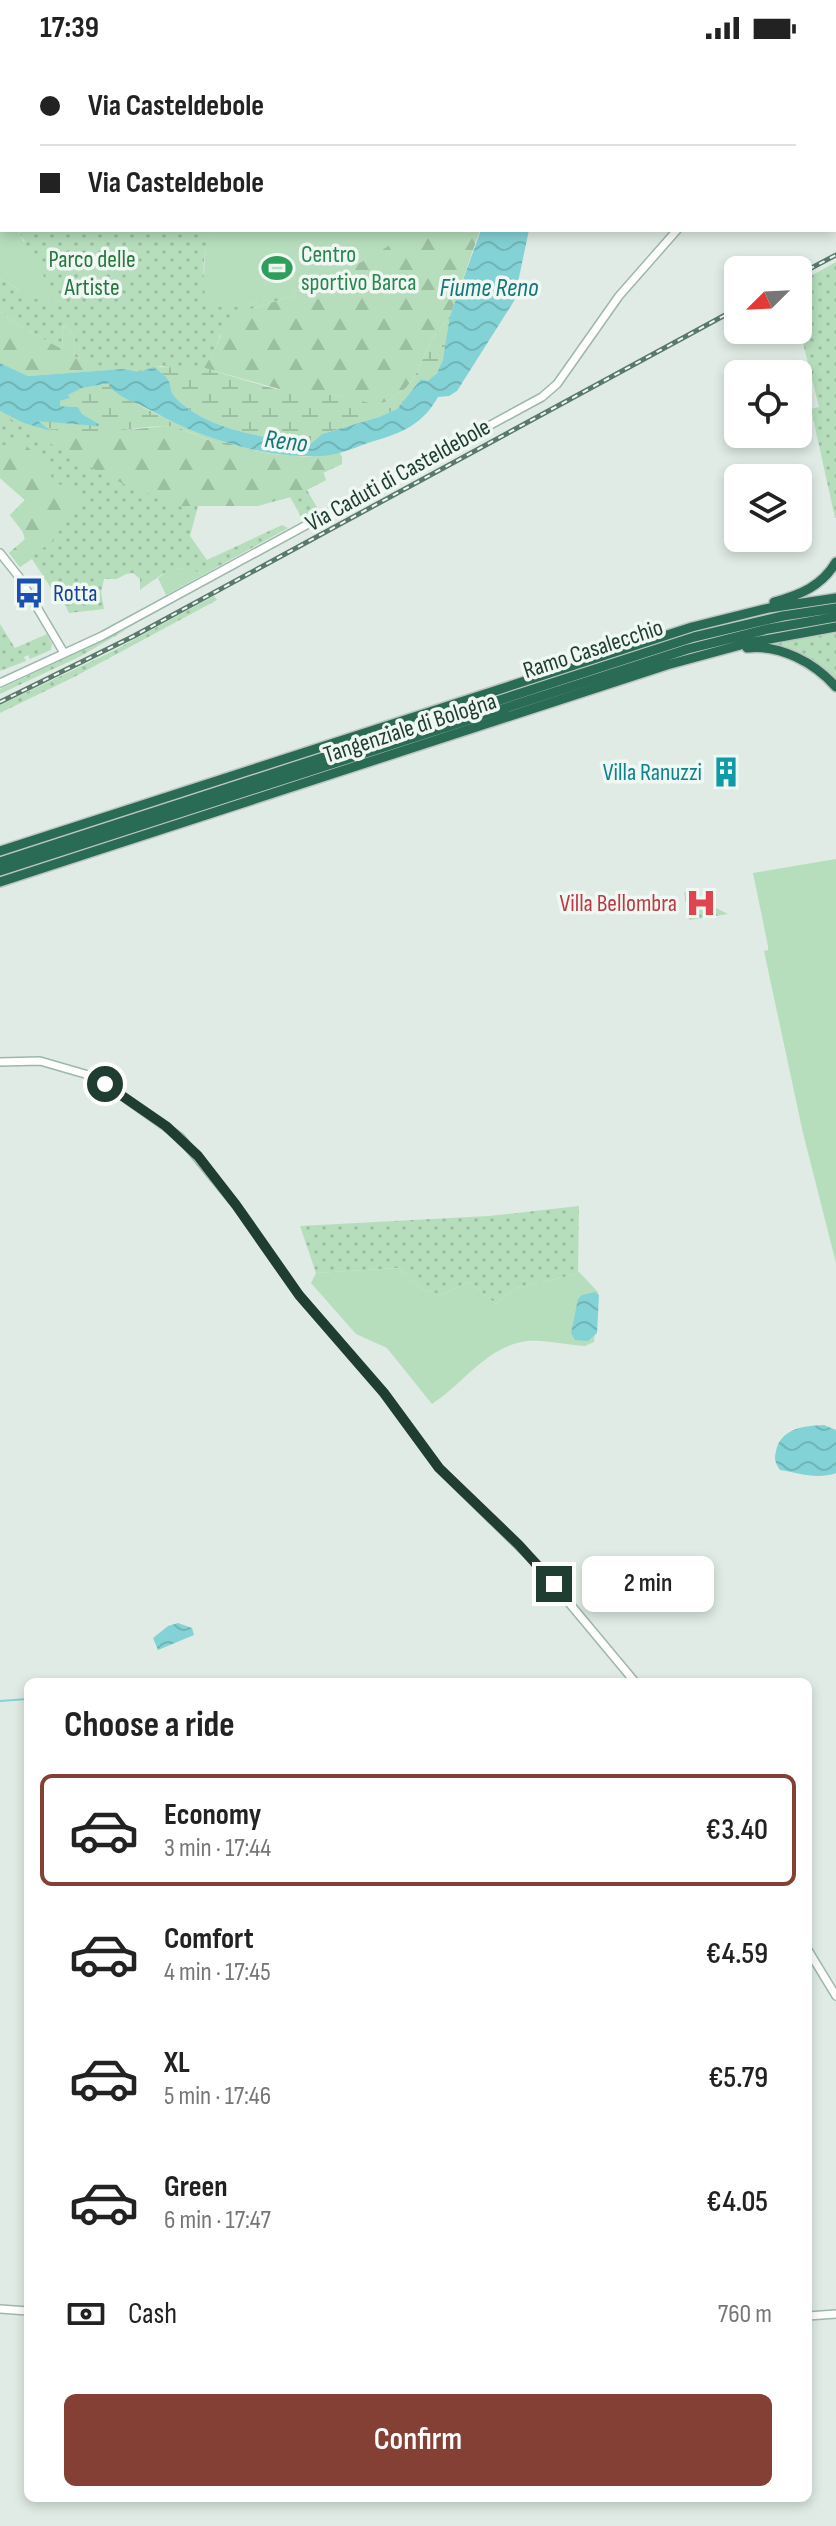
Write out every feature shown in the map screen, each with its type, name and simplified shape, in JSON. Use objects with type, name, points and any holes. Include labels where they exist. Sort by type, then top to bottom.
[{"type":"highway","points":[[726,618],[806,591],[824,578],[836,562]]},
{"type":"highway","name":"Tangenziale di Bologna","points":[[0,851],[726,618],[836,598]]},
{"type":"highway","name":"Ramo Casalecchio","points":[[0,862],[694,637],[783,616],[836,608]]},
{"type":"highway","name":"Ramo Casalecchio","points":[[0,871],[699,646],[836,617]]},
{"type":"highway","name":"Tangenziale di Bologna","points":[[0,882],[667,665],[759,640],[836,627]]},
{"type":"highway","points":[[667,665],[744,648],[767,648],[806,663],[836,687]]},
{"type":"street","name":"Via Caduti di Casteldebole","points":[[41,663],[112,631],[542,397],[557,384],[619,296],[675,232]]},
{"type":"street","points":[[0,553],[19,577],[64,653]]},
{"type":"street","points":[[0,677],[41,663]]},
{"type":"street","points":[[0,683],[41,663]]},
{"type":"street","points":[[0,1062],[40,1061],[85,1074],[105,1084],[180,1137],[236,1205],[299,1295],[384,1393],[439,1468],[535,1562],[632,1678]]},
{"type":"street","points":[[812,1957],[836,1996]]},
{"type":"street","points":[[0,2309],[24,2311]]},
{"type":"street","points":[[812,2316],[836,2314]]},
{"type":"green space","points":[[0,232],[18,232],[55,296],[54,302],[32,298],[0,278]]},
{"type":"green space","name":"Parco delle Artiste","points":[[18,232],[212,232],[204,263],[207,298],[251,304],[298,289],[293,296],[251,309],[220,335],[204,368],[160,366],[139,372],[105,369],[75,357],[74,338],[64,325],[63,348],[60,348],[0,312],[0,278],[19,290],[0,259],[25,242]]},
{"type":"green space","name":"Centro sportivo Barca","points":[[212,232],[407,232],[372,256],[329,277],[263,301],[225,307],[213,305],[207,300],[204,277],[208,241]]},
{"type":"green space","points":[[407,232],[479,232],[450,316],[431,341],[414,378],[405,389],[386,402],[374,405],[340,396],[290,392],[204,368],[224,327],[251,309],[293,296],[298,289],[361,262]]},
{"type":"green space","points":[[836,262],[836,518],[812,414],[812,409],[819,407],[812,379],[812,360],[807,360],[803,344],[812,344],[812,275]]},
{"type":"green space","points":[[0,312],[60,348],[63,347],[64,325],[74,338],[75,357],[113,370],[28,376],[0,363]]},
{"type":"green space","points":[[450,316],[446,352],[434,376],[428,381],[421,379],[397,409],[322,434],[312,444],[258,436],[204,418],[175,397],[167,378],[154,367],[204,368],[275,389],[340,396],[374,404],[386,402],[405,389],[414,378],[431,341]]},
{"type":"green space","points":[[112,383],[115,392],[132,401],[222,441],[268,452],[322,456],[280,455],[253,451],[171,426],[80,433],[49,428],[38,421],[99,424],[82,414],[78,407],[60,406],[60,401],[82,388]]},
{"type":"green space","points":[[0,411],[206,440],[272,455],[306,458],[339,452],[342,464],[323,473],[326,480],[307,490],[319,511],[303,520],[290,497],[257,506],[198,506],[190,536],[207,560],[282,525],[288,528],[203,575],[177,569],[163,574],[140,590],[140,579],[133,573],[117,579],[104,579],[101,592],[104,609],[69,613],[32,559],[20,567],[9,553],[25,540],[23,532],[10,515],[25,500],[0,478]]},
{"type":"green space","points":[[0,411],[24,423],[51,431],[100,433],[177,427],[208,440],[268,454],[309,457],[339,452],[342,464],[323,472],[326,480],[290,497],[257,506],[181,506],[159,500],[157,496],[96,470]]},
{"type":"green space","points":[[21,441],[43,461],[53,480],[79,497],[79,503],[53,540],[20,567],[9,553],[25,539],[10,515],[25,500],[0,478],[0,446]]},
{"type":"green space","points":[[190,568],[203,575],[166,595],[158,578],[171,569]]},
{"type":"green space","points":[[214,596],[217,600],[0,713],[0,705],[113,651]]},
{"type":"green space","points":[[0,624],[15,648],[47,634],[52,644],[51,650],[30,659],[28,655],[24,657],[26,661],[0,671]]},
{"type":"green space","points":[[129,628],[81,656],[0,694],[0,689]]},
{"type":"green space","points":[[836,633],[836,683],[772,646],[773,643]]},
{"type":"green space","points":[[836,859],[836,1263],[803,1133],[764,951],[768,950],[768,946],[753,873]]},
{"type":"green space","points":[[684,892],[728,914],[689,920]]},
{"type":"green space","points":[[579,1206],[578,1274],[516,1288],[496,1304],[469,1282],[441,1295],[421,1289],[399,1268],[316,1273],[300,1226],[489,1216]]},
{"type":"green space","points":[[399,1268],[421,1289],[441,1295],[469,1282],[496,1304],[516,1288],[578,1274],[578,1271],[598,1292],[594,1342],[585,1346],[528,1341],[508,1346],[484,1360],[432,1404],[387,1348],[356,1334],[311,1283],[316,1273]]},
{"type":"water","name":"Fiume Reno","points":[[480,232],[529,232],[514,301],[457,391],[438,397],[419,421],[394,435],[322,456],[255,450],[212,438],[171,421],[119,395],[110,387],[111,383],[82,388],[68,395],[70,398],[60,401],[60,406],[78,407],[98,426],[38,421],[51,431],[24,423],[0,411],[0,363],[28,376],[123,369],[139,372],[154,367],[167,378],[175,397],[203,418],[239,431],[312,443],[322,434],[397,409],[421,379],[428,381],[437,373],[443,360],[450,316]]},
{"type":"water","points":[[595,1292],[599,1295],[597,1333],[588,1341],[575,1340],[571,1333],[578,1299]]},
{"type":"water","points":[[824,1425],[836,1430],[836,1473],[815,1476],[780,1470],[775,1456],[783,1437],[794,1430]]},
{"type":"water","points":[[178,1623],[192,1628],[194,1635],[158,1650],[153,1638],[168,1626]]},
{"type":"waterway","points":[[0,1701],[24,1699]]},
{"type":"railway","points":[[812,268],[836,255]]},
{"type":"railway","points":[[0,702],[134,636],[724,316]]},
{"type":"place","name":"Centro sportivo Barca","points":[[277,268]]},
{"type":"place","name":"Rotta","points":[[29,593]]},
{"type":"place","name":"Villa Ranuzzi","points":[[726,772]]},
{"type":"place","name":"Villa Bellombra","points":[[701,903]]},
{"type":"route","points":[[105,1084],[166,1126],[198,1156],[299,1295],[384,1393],[439,1468],[519,1545],[554,1584]]},
{"type":"water label","name":"Reno","points":[[286,442]]}]
